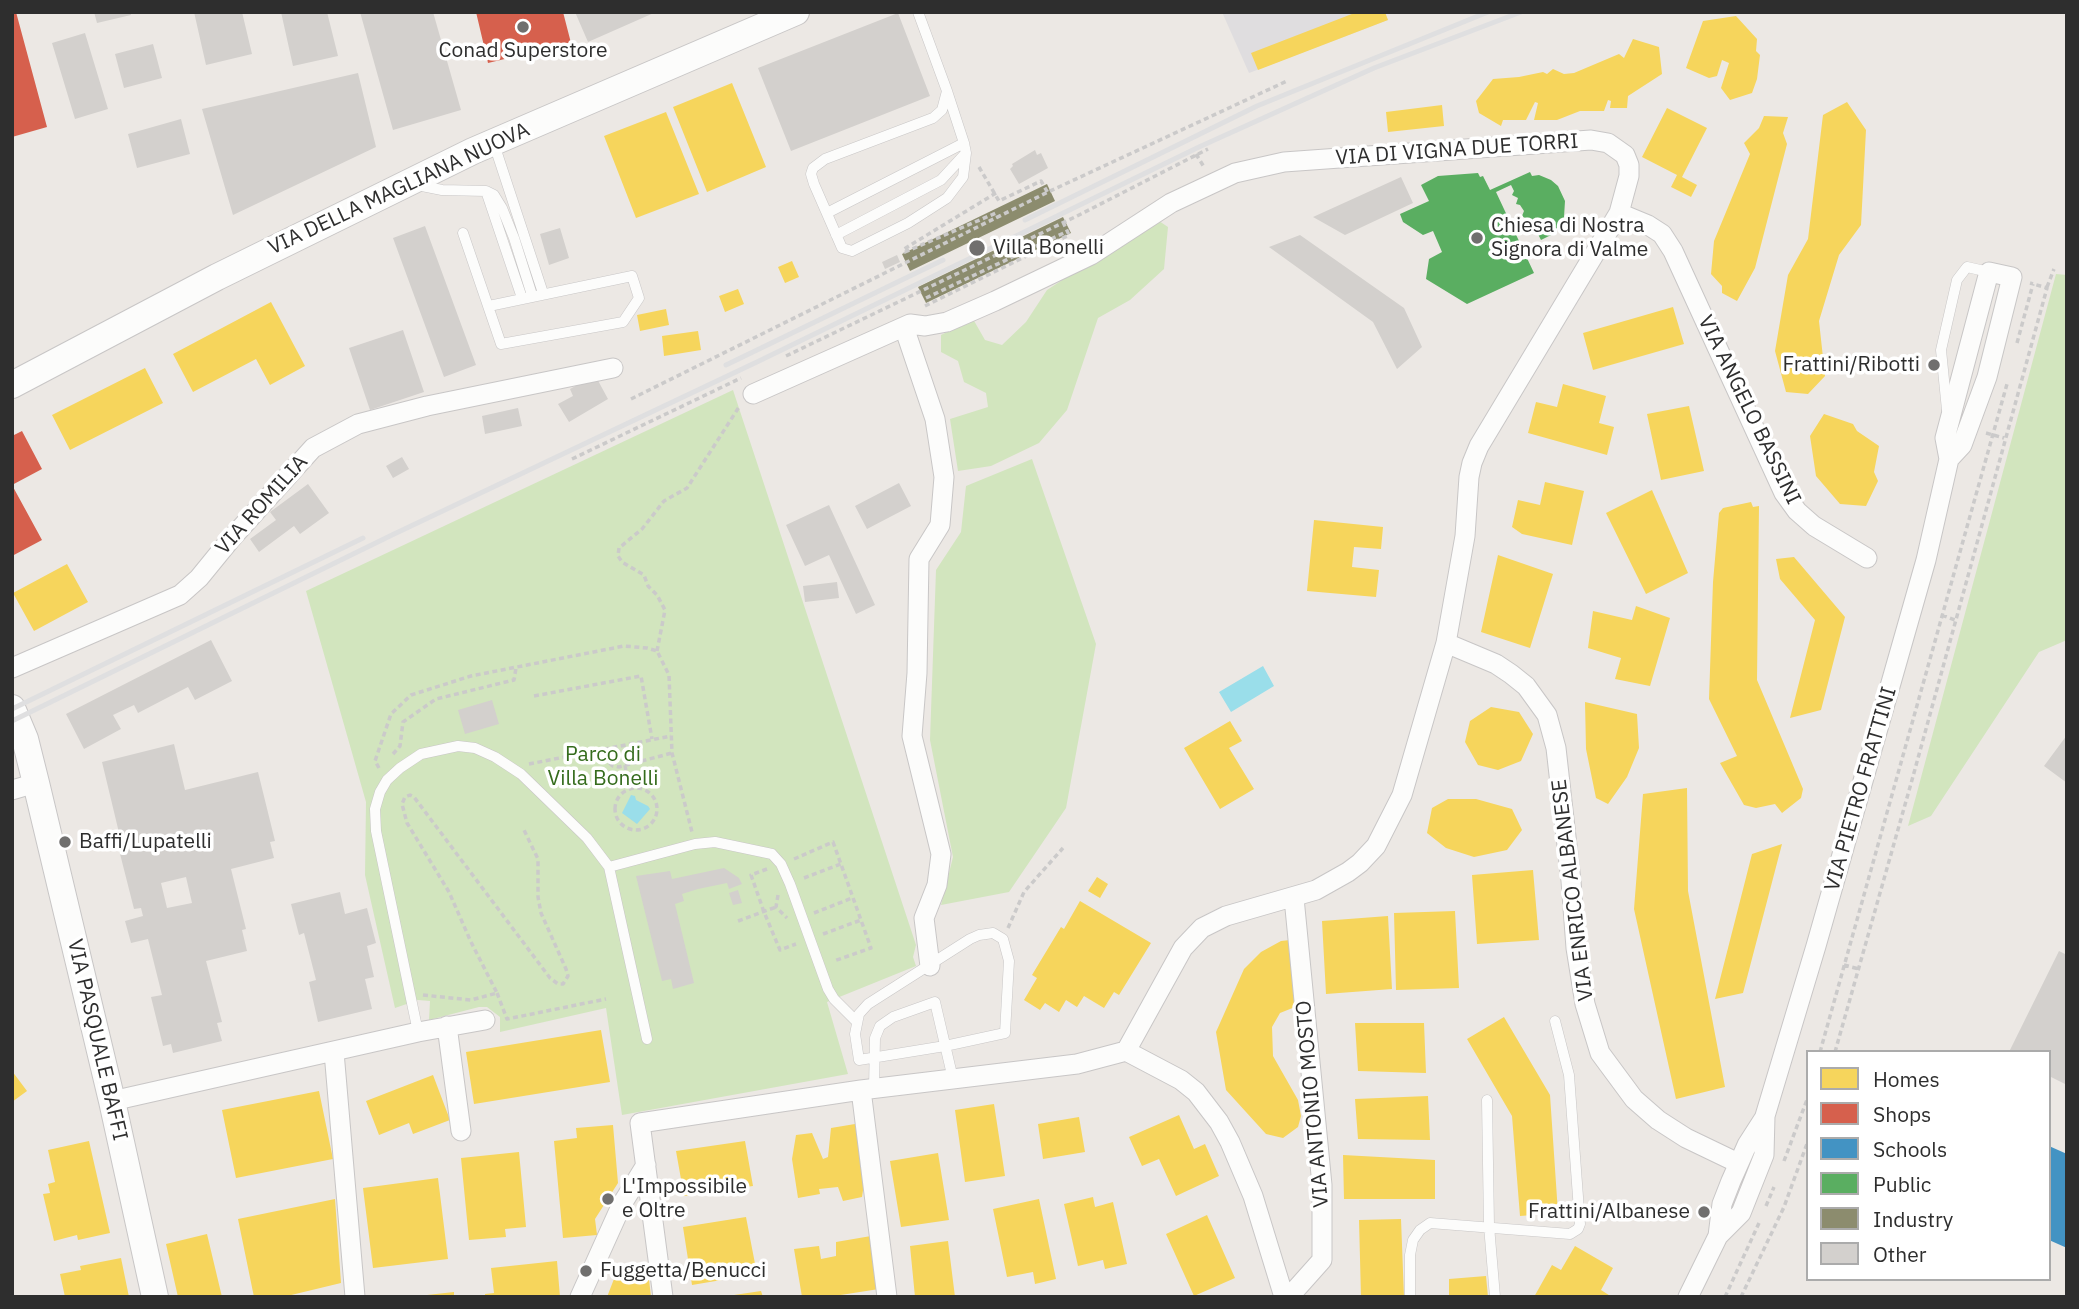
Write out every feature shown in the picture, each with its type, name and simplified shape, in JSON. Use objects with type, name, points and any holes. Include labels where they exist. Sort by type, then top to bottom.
[{"type":"main road","name":"VIA DELLA MAGLIANA NUOVA","points":[[12,385],[228,272],[407,183],[494,142],[796,12]]},
{"type":"main road","name":"VIA PASQUALE BAFFI","points":[[12,708],[25,739],[24,787],[112,1101],[155,1297]]},
{"type":"street","name":"VIA DI VIGNA DUE TORRI","points":[[748,385],[910,324],[925,326],[947,322],[1091,255],[1171,203],[1235,173],[1284,162],[1591,140],[1620,150],[1629,165],[1629,177],[1619,213],[1476,455],[1469,477],[1465,536],[1446,643],[1402,795],[1376,846],[1348,872],[1316,890],[1226,916],[1202,928],[1183,948],[1126,1051]]},
{"type":"street","name":"VIA ANGELO BASSINI","points":[[1619,213],[1662,234],[1673,251],[1784,493],[1797,511],[1814,526],[1867,558]]},
{"type":"street","name":"VIA PIETRO FRATTINI","points":[[1718,1236],[1722,1204],[1738,1163],[1765,1116],[1926,560],[1949,459],[1945,438],[1989,272],[2012,277],[1987,377],[1962,444],[1949,459]]},
{"type":"street","points":[[910,324],[906,332],[935,419],[944,477],[940,525],[919,559],[917,673],[912,736],[941,854],[937,885],[924,918],[930,966]]},
{"type":"street","name":"VIA ROMILIA","points":[[12,668],[180,595],[199,579],[230,540],[313,448],[358,424],[427,406],[613,368]]},
{"type":"street","name":"VIA ENRICO ALBANESE","points":[[1446,643],[1496,664],[1511,674],[1538,699],[1547,715],[1556,748],[1578,960],[1585,1004],[1600,1052],[1634,1099],[1658,1120],[1686,1138],[1738,1163]]},
{"type":"street","name":"VIA ANTONIO MOSTO","points":[[1287,1297],[1322,1261],[1322,1185],[1294,898]]},
{"type":"street","points":[[112,1101],[418,1032],[485,1020]]},
{"type":"street","points":[[447,1026],[461,1131]]},
{"type":"street","points":[[663,1297],[640,1123],[867,1090],[1076,1064],[1126,1051],[1181,1080],[1196,1092],[1219,1122],[1253,1196],[1287,1297]]},
{"type":"street","points":[[334,1052],[355,1297]]},
{"type":"street","points":[[867,1090],[887,1297]]},
{"type":"street","name":"VIA PIETRO FRATTINI","points":[[1688,1297],[1718,1236],[1741,1213],[1764,1155],[1765,1116]]},
{"type":"street","points":[[580,1297],[622,1204],[646,1165]]},
{"type":"lane","points":[[918,12],[947,91],[965,148],[962,177],[952,193],[939,204],[894,231],[852,251],[842,248],[812,178],[815,166],[835,155],[933,118],[942,110],[947,91]]},
{"type":"lane","points":[[494,142],[532,295]]},
{"type":"lane","points":[[827,213],[965,148]]},
{"type":"lane","points":[[836,235],[941,180],[965,148]]},
{"type":"lane","points":[[407,183],[442,190],[486,191],[495,195],[532,295]]},
{"type":"lane","points":[[463,233],[501,344],[623,322],[639,299],[632,276],[489,306]]},
{"type":"lane","name":"VIA PIETRO FRATTINI","points":[[1950,425],[1941,350],[1956,280],[1967,267],[1989,272]]},
{"type":"lane","points":[[418,1032],[376,831],[375,809],[387,780],[421,754],[458,746],[475,748],[521,774],[587,838],[610,867],[646,1039]]},
{"type":"lane","points":[[610,867],[695,844],[715,842],[772,854],[781,864],[818,967],[834,999],[857,1022]]},
{"type":"lane","points":[[993,933],[1003,939],[1009,961],[1005,1032],[945,1046],[859,1060],[855,1034],[859,1014],[868,1004],[979,934],[993,933]]},
{"type":"lane","points":[[867,1090],[876,1057],[876,1038],[882,1023],[935,1002],[953,1079]]},
{"type":"lane","points":[[1410,1297],[1410,1255],[1413,1240],[1420,1230],[1430,1223],[1570,1234],[1578,1229],[1580,1224],[1569,1075],[1555,1021]]},
{"type":"lane","points":[[1487,1100],[1489,1226],[1495,1297]]},
{"type":"path","points":[[631,399],[1048,193],[1287,81]]},
{"type":"path","points":[[965,148],[983,172],[999,201],[1041,181],[1048,193]]},
{"type":"path","points":[[780,359],[1208,149]]},
{"type":"path","points":[[996,193],[904,249],[905,252],[996,213],[998,218]]},
{"type":"path","points":[[910,324],[925,306],[1068,231],[1063,222]]},
{"type":"path","points":[[1021,242],[1027,253]]},
{"type":"path","points":[[926,298],[1027,253]]},
{"type":"path","points":[[1836,1050],[2004,438],[2054,270]]},
{"type":"path","points":[[2012,277],[2047,288]]},
{"type":"path","points":[[2016,348],[2033,284]]},
{"type":"path","points":[[1821,1050],[2010,373]]},
{"type":"path","points":[[572,459],[748,385]]},
{"type":"path","points":[[695,844],[672,753],[669,675],[657,652],[665,610],[657,595],[648,586],[644,575],[622,562],[618,556],[619,548],[642,529],[664,502],[687,488],[748,385]]},
{"type":"path","points":[[1978,431],[2004,438]]},
{"type":"path","points":[[1942,615],[1955,620]]},
{"type":"path","points":[[516,668],[514,680],[436,699],[403,722],[400,746],[379,768],[375,761],[391,714],[411,695],[471,676],[624,646],[647,648],[657,652]]},
{"type":"path","points":[[534,696],[641,676],[652,739]]},
{"type":"path","points":[[521,774],[530,764],[671,736]]},
{"type":"path","points":[[599,750],[605,760],[619,767],[672,753]]},
{"type":"path","points":[[625,765],[629,789]]},
{"type":"path","points":[[629,789],[648,791],[657,807],[656,817],[651,825],[642,830],[624,827],[617,820],[616,801],[621,793],[629,789]]},
{"type":"path","points":[[523,828],[538,859],[538,897],[541,913],[566,969],[568,976],[563,984],[550,978],[414,797],[405,797],[402,804],[407,824],[449,892],[507,1019],[606,999]]},
{"type":"path","points":[[781,864],[834,842],[871,948],[818,967]]},
{"type":"path","points":[[1003,939],[1024,892],[1063,848]]},
{"type":"path","points":[[801,917],[853,898]]},
{"type":"path","points":[[738,921],[776,907]]},
{"type":"path","points":[[1844,965],[1859,969]]},
{"type":"path","points":[[410,993],[459,1000],[471,1000],[497,993]]},
{"type":"path","points":[[1741,1297],[1784,1207],[1806,1146]]},
{"type":"shaded area","points":[[1222,12],[1384,12],[1388,20],[1249,73]]},
{"type":"green space","points":[[1156,219],[1168,227],[1164,269],[1130,300],[1098,318],[1067,410],[1039,443],[991,466],[958,471],[950,419],[988,407],[986,393],[964,382],[958,361],[941,352],[941,335],[973,319],[985,340],[1002,345],[1026,322],[1047,290]]},
{"type":"green space","points":[[2056,274],[2067,275],[2067,640],[2039,652],[1931,816],[1908,826]]},
{"type":"green space","name":"Parco di Villa Bonelli","points":[[733,390],[916,945],[913,957],[916,966],[827,1002],[848,1074],[622,1115],[606,1008],[500,1032],[500,1017],[487,1007],[429,1020],[430,1001],[418,1000],[395,1008],[365,875],[366,802],[306,591]]},
{"type":"green space","points":[[1032,459],[1096,644],[1066,808],[1009,892],[941,905],[953,857],[930,740],[936,570],[961,532],[966,486]]},
{"type":"water","points":[[1263,666],[1274,686],[1231,712],[1219,692]]},
{"type":"water","points":[[631,795],[650,809],[637,824],[622,813]]},
{"type":"building: Homes","points":[[1357,12],[1385,12],[1388,20],[1258,70],[1251,53]]},
{"type":"building: Homes","points":[[1736,16],[1757,39],[1756,51],[1760,55],[1752,93],[1730,100],[1721,88],[1729,63],[1722,60],[1717,76],[1709,78],[1686,68],[1703,21]]},
{"type":"building: Homes","points":[[1633,39],[1659,47],[1662,74],[1628,96],[1627,108],[1610,108],[1611,101],[1608,100],[1604,111],[1580,111],[1557,120],[1534,120],[1538,103],[1535,102],[1526,120],[1503,120],[1501,126],[1479,113],[1476,101],[1493,79],[1543,72],[1547,74],[1553,69],[1564,74],[1574,73],[1619,54],[1624,58]]},
{"type":"building: Homes","points":[[732,83],[766,167],[707,192],[673,107]]},
{"type":"building: Homes","points":[[1847,102],[1866,130],[1861,225],[1839,255],[1819,321],[1825,376],[1808,394],[1786,392],[1775,351],[1788,275],[1808,239],[1823,115]]},
{"type":"building: Homes","points":[[1442,105],[1444,126],[1388,132],[1386,112]]},
{"type":"building: Homes","points":[[1667,108],[1707,128],[1682,177],[1697,185],[1691,197],[1671,187],[1677,175],[1642,157]]},
{"type":"building: Homes","points":[[666,112],[699,194],[636,218],[604,136]]},
{"type":"building: Homes","points":[[1764,116],[1788,117],[1783,133],[1787,144],[1755,268],[1737,301],[1722,293],[1722,286],[1711,274],[1714,241],[1750,154],[1744,143],[1759,128]]},
{"type":"building: Homes","points":[[792,261],[799,277],[785,283],[778,267]]},
{"type":"building: Homes","points":[[738,289],[744,304],[725,312],[719,296]]},
{"type":"building: Homes","points":[[271,302],[305,366],[270,385],[256,359],[193,392],[173,354]]},
{"type":"building: Homes","points":[[1673,307],[1684,344],[1593,370],[1583,333]]},
{"type":"building: Homes","points":[[666,309],[669,325],[640,331],[637,315]]},
{"type":"building: Homes","points":[[698,331],[701,350],[664,356],[662,336]]},
{"type":"building: Homes","points":[[145,368],[163,403],[70,450],[52,415]]},
{"type":"building: Homes","points":[[1563,384],[1606,396],[1599,423],[1614,427],[1607,455],[1528,433],[1536,402],[1557,407]]},
{"type":"building: Homes","points":[[1689,406],[1704,471],[1661,480],[1647,414]]},
{"type":"building: Homes","points":[[1824,414],[1853,424],[1857,431],[1879,446],[1874,472],[1878,481],[1866,506],[1840,504],[1816,476],[1810,436]]},
{"type":"building: Homes","points":[[1545,482],[1584,491],[1572,545],[1522,534],[1512,527],[1518,500],[1540,505]]},
{"type":"building: Homes","points":[[1652,490],[1688,573],[1646,594],[1606,513]]},
{"type":"building: Homes","points":[[1751,502],[1753,507],[1759,506],[1757,680],[1803,789],[1801,798],[1782,813],[1775,804],[1756,808],[1744,805],[1720,763],[1737,756],[1709,699],[1713,582],[1719,513],[1723,508]]},
{"type":"building: Homes","points":[[1314,520],[1383,527],[1381,549],[1354,547],[1352,567],[1379,570],[1376,597],[1307,591]]},
{"type":"building: Homes","points":[[1498,555],[1553,574],[1530,648],[1481,632]]},
{"type":"building: Homes","points":[[1794,557],[1845,617],[1821,710],[1790,718],[1815,620],[1780,579],[1776,559]]},
{"type":"building: Homes","points":[[67,564],[88,602],[34,631],[13,593]]},
{"type":"building: Homes","points":[[1636,606],[1670,618],[1650,686],[1615,679],[1621,658],[1588,648],[1593,611],[1632,620]]},
{"type":"building: Homes","points":[[1585,702],[1637,714],[1639,748],[1627,777],[1608,804],[1596,798],[1586,749]]},
{"type":"building: Homes","points":[[1491,707],[1519,712],[1533,734],[1521,761],[1498,770],[1478,765],[1465,742],[1470,721]]},
{"type":"building: Homes","points":[[1230,721],[1242,741],[1229,748],[1254,789],[1220,809],[1184,748]]},
{"type":"building: Homes","points":[[1687,788],[1688,891],[1725,1087],[1676,1099],[1634,909],[1643,794]]},
{"type":"building: Homes","points":[[1448,799],[1476,799],[1512,809],[1522,830],[1507,850],[1474,857],[1446,848],[1427,833],[1432,808]]},
{"type":"building: Homes","points":[[1782,844],[1743,993],[1715,999],[1752,854]]},
{"type":"building: Homes","points":[[1533,870],[1539,940],[1477,944],[1472,875]]},
{"type":"building: Homes","points":[[1097,877],[1108,884],[1100,898],[1088,891]]},
{"type":"building: Homes","points":[[1080,901],[1151,943],[1119,995],[1114,992],[1104,1008],[1084,996],[1077,1007],[1066,1000],[1059,1012],[1045,1003],[1040,1010],[1024,1000],[1037,978],[1032,975]]},
{"type":"building: Homes","points":[[1455,911],[1459,988],[1396,990],[1394,913]]},
{"type":"building: Homes","points":[[1388,916],[1392,989],[1326,994],[1322,921]]},
{"type":"building: Homes","points":[[1290,940],[1295,1007],[1280,1013],[1272,1027],[1273,1056],[1298,1100],[1301,1116],[1298,1127],[1283,1138],[1266,1134],[1226,1090],[1216,1032],[1244,969],[1261,952],[1281,941]]},
{"type":"building: Homes","points":[[1504,1017],[1550,1095],[1558,1213],[1520,1216],[1512,1116],[1467,1039]]},
{"type":"building: Homes","points":[[1355,1023],[1424,1023],[1426,1073],[1358,1071]]},
{"type":"building: Homes","points":[[601,1030],[610,1082],[474,1104],[466,1052]]},
{"type":"building: Homes","points":[[12,1071],[27,1091],[12,1102]]},
{"type":"building: Homes","points":[[433,1075],[450,1120],[413,1134],[409,1123],[379,1135],[366,1101]]},
{"type":"building: Homes","points":[[319,1091],[333,1159],[236,1178],[222,1110]]},
{"type":"building: Homes","points":[[1428,1096],[1430,1140],[1358,1139],[1355,1099]]},
{"type":"building: Homes","points":[[994,1104],[1005,1176],[965,1182],[955,1110]]},
{"type":"building: Homes","points":[[1179,1115],[1194,1149],[1205,1144],[1219,1176],[1176,1196],[1159,1159],[1142,1166],[1129,1137]]},
{"type":"building: Homes","points":[[1079,1117],[1085,1152],[1043,1159],[1038,1124]]},
{"type":"building: Homes","points":[[855,1124],[865,1143],[862,1197],[843,1201],[838,1187],[819,1189],[820,1194],[798,1198],[792,1159],[796,1135],[812,1133],[823,1159],[828,1157],[831,1128]]},
{"type":"building: Homes","points":[[613,1125],[618,1183],[595,1219],[597,1235],[563,1238],[554,1141],[577,1138],[576,1128]]},
{"type":"building: Homes","points":[[89,1141],[110,1233],[78,1240],[77,1235],[54,1241],[43,1194],[50,1193],[48,1184],[55,1182],[48,1150]]},
{"type":"building: Homes","points":[[745,1141],[753,1186],[684,1196],[676,1151]]},
{"type":"building: Homes","points":[[519,1152],[526,1227],[505,1229],[506,1237],[469,1240],[461,1158]]},
{"type":"building: Homes","points":[[938,1153],[949,1220],[901,1227],[890,1161]]},
{"type":"building: Homes","points":[[1343,1155],[1435,1160],[1435,1199],[1344,1199]]},
{"type":"building: Homes","points":[[438,1178],[448,1259],[373,1268],[363,1188]]},
{"type":"building: Homes","points":[[1093,1197],[1095,1207],[1113,1202],[1127,1264],[1105,1269],[1103,1260],[1078,1266],[1064,1204]]},
{"type":"building: Homes","points":[[335,1199],[341,1283],[283,1297],[254,1297],[238,1219]]},
{"type":"building: Homes","points":[[1039,1199],[1056,1279],[1035,1284],[1033,1272],[1007,1277],[993,1209]]},
{"type":"building: Homes","points":[[1207,1215],[1235,1278],[1194,1296],[1166,1234]]},
{"type":"building: Homes","points":[[746,1217],[757,1274],[692,1285],[683,1227]]},
{"type":"building: Homes","points":[[1401,1219],[1404,1297],[1361,1297],[1359,1220]]},
{"type":"building: Homes","points":[[207,1234],[222,1297],[178,1297],[166,1244]]},
{"type":"building: Homes","points":[[871,1236],[879,1289],[828,1297],[802,1297],[794,1249],[819,1246],[821,1259],[836,1256],[836,1242]]},
{"type":"building: Homes","points":[[948,1241],[955,1297],[915,1297],[910,1246]]},
{"type":"building: Homes","points":[[1575,1246],[1613,1268],[1601,1290],[1612,1297],[1534,1297],[1552,1265],[1561,1270]]},
{"type":"building: Homes","points":[[121,1258],[129,1297],[65,1297],[60,1274],[81,1270],[80,1266]]},
{"type":"building: Homes","points":[[557,1261],[560,1297],[485,1297],[485,1294],[494,1293],[491,1268]]},
{"type":"building: Homes","points":[[647,1262],[651,1297],[607,1297],[619,1266]]},
{"type":"building: Homes","points":[[1486,1276],[1488,1297],[1449,1297],[1449,1279]]},
{"type":"building: Homes","points":[[761,1291],[763,1297],[734,1297],[734,1295]]},
{"type":"building: Homes","points":[[454,1292],[454,1297],[427,1297],[427,1295]]},
{"type":"building: Shops","points":[[12,12],[16,12],[47,127],[12,137]]},
{"type":"building: Shops","name":"Conad Superstore","points":[[476,12],[563,12],[571,43],[488,63]]},
{"type":"building: Shops","points":[[22,431],[42,469],[12,485],[12,436]]},
{"type":"building: Shops","points":[[12,485],[42,540],[12,556]]},
{"type":"building: Schools","points":[[2051,1147],[2067,1154],[2067,1248],[2051,1241]]},
{"type":"building: Public","name":"Chiesa di Nostra Signora di Valme","points":[[1530,172],[1532,176],[1539,175],[1551,180],[1558,186],[1565,201],[1564,217],[1553,234],[1541,240],[1534,226],[1526,225],[1528,220],[1522,216],[1524,211],[1520,205],[1516,204],[1518,198],[1512,195],[1514,191],[1511,185],[1496,192],[1534,273],[1467,304],[1426,279],[1429,259],[1442,252],[1433,231],[1423,235],[1403,222],[1400,214],[1429,201],[1421,185],[1438,176],[1478,173],[1480,177],[1483,176],[1490,190]]},
{"type":"building: Industry","points":[[1047,184],[1055,201],[910,271],[902,254]]},
{"type":"building: Industry","points":[[1063,217],[1071,233],[926,303],[918,287]]},
{"type":"building: Other","points":[[94,12],[130,12],[131,15],[97,23]]},
{"type":"building: Other","points":[[194,12],[242,12],[252,54],[206,65]]},
{"type":"building: Other","points":[[281,12],[327,12],[338,56],[293,66]]},
{"type":"building: Other","points":[[360,12],[433,12],[461,110],[393,130]]},
{"type":"building: Other","points":[[575,12],[656,12],[588,42]]},
{"type":"building: Other","points":[[898,13],[930,96],[791,151],[758,68]]},
{"type":"building: Other","points":[[85,33],[108,109],[75,119],[52,43]]},
{"type":"building: Other","points":[[153,44],[162,78],[124,88],[115,54]]},
{"type":"building: Other","points":[[358,73],[376,147],[233,215],[202,109]]},
{"type":"building: Other","points":[[181,119],[190,154],[137,168],[128,134]]},
{"type":"building: Other","points":[[1035,150],[1037,155],[1041,153],[1048,168],[1019,184],[1010,169],[1012,164]]},
{"type":"building: Other","points":[[1401,177],[1413,203],[1345,235],[1313,217]]},
{"type":"building: Other","points":[[425,226],[476,365],[444,377],[393,238]]},
{"type":"building: Other","points":[[560,228],[569,258],[549,265],[540,234]]},
{"type":"building: Other","points":[[1300,235],[1404,308],[1422,347],[1397,369],[1373,322],[1269,247]]},
{"type":"building: Other","points":[[897,255],[900,262],[885,269],[882,262]]},
{"type":"building: Other","points":[[403,330],[424,392],[370,410],[349,348]]},
{"type":"building: Other","points":[[595,375],[608,399],[569,422],[558,404],[573,396],[570,389]]},
{"type":"building: Other","points":[[518,408],[522,426],[485,434],[482,416]]},
{"type":"building: Other","points":[[402,457],[409,469],[393,478],[386,466]]},
{"type":"building: Other","points":[[899,483],[911,506],[867,529],[855,506]]},
{"type":"building: Other","points":[[308,484],[329,513],[300,534],[294,526],[259,552],[250,539],[276,520],[270,512]]},
{"type":"building: Other","points":[[829,505],[875,605],[856,614],[829,555],[805,566],[786,525]]},
{"type":"building: Other","points":[[837,582],[839,598],[805,602],[803,586]]},
{"type":"building: Other","points":[[211,640],[232,681],[195,700],[188,687],[138,713],[134,705],[113,715],[121,729],[84,749],[66,714]]},
{"type":"building: Other","points":[[492,700],[499,724],[465,734],[458,710]]},
{"type":"building: Other","points":[[2067,735],[2067,783],[2044,766]]},
{"type":"building: Other","points":[[174,744],[185,790],[258,772],[275,841],[270,842],[274,858],[231,869],[246,929],[242,930],[247,951],[206,961],[222,1022],[217,1023],[222,1041],[173,1053],[171,1044],[163,1046],[151,997],[162,995],[148,939],[131,943],[125,921],[143,916],[141,908],[134,909],[117,842],[121,841],[102,762]],"holes":[[[186,877],[192,903],[167,908],[161,883]]]},
{"type":"building: Other","points":[[724,868],[739,878],[742,884],[729,889],[727,883],[698,889],[682,894],[684,901],[675,904],[694,983],[673,989],[671,979],[662,981],[636,876],[670,871],[672,879]]},
{"type":"building: Other","points":[[738,890],[742,903],[733,905],[729,893]]},
{"type":"building: Other","points":[[340,892],[345,914],[367,908],[376,943],[367,946],[374,977],[365,979],[372,1009],[318,1022],[309,982],[316,980],[304,933],[299,935],[291,904]]},
{"type":"building: Other","points":[[2059,951],[2067,955],[2067,1085],[2051,1077],[2051,1050],[2010,1050]]},
{"type":"railway","points":[[1025,220],[1257,106],[1488,12]]},
{"type":"railway","points":[[12,721],[1199,147],[1374,68],[1521,12]]},
{"type":"railway","points":[[726,365],[943,260]]},
{"type":"railway","points":[[12,709],[363,538]]},
{"type":"place","name":"Conad Superstore","points":[[523,27]]},
{"type":"place","name":"Chiesa di Nostra Signora di Valme","points":[[1477,238]]},
{"type":"place","name":"Villa Bonelli","points":[[977,248]]},
{"type":"place","name":"Frattini/Ribotti","points":[[1934,365]]},
{"type":"place","name":"Baffi/Lupatelli","points":[[65,842]]},
{"type":"place","name":"L'Impossibile e Oltre","points":[[608,1199]]},
{"type":"place","name":"Frattini/Albanese","points":[[1704,1212]]},
{"type":"place","name":"Fuggetta/Benucci","points":[[586,1271]]}]
